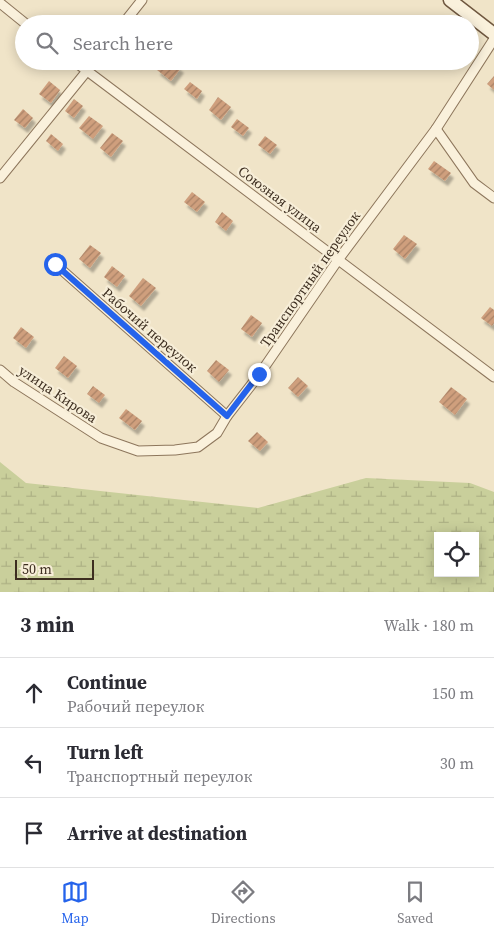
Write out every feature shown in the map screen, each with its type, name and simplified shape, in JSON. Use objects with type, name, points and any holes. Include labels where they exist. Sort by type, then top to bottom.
[{"type":"street","points":[[130,15],[142,0]]},
{"type":"street","points":[[450,0],[469,15]]},
{"type":"street","points":[[0,3],[15,15]]},
{"type":"street","points":[[479,22],[494,34]]},
{"type":"street","name":"Транспортный переулок","points":[[479,62],[494,39]]},
{"type":"street","name":"Транспортный переулок","points":[[102,438],[138,452],[198,447],[217,433],[227,416],[259,374],[338,260],[436,129],[474,70]]},
{"type":"street","points":[[0,178],[87,71]]},
{"type":"street","name":"Союзная улица","points":[[87,71],[494,377]]},
{"type":"street","points":[[436,129],[474,183],[494,198]]},
{"type":"street","name":"Рабочий переулок","points":[[55,264],[227,416]]},
{"type":"street","name":"улица Кирова","points":[[0,370],[14,382],[102,438]]},
{"type":"green space","points":[[0,462],[26,483],[258,508],[366,478],[470,483],[494,492],[494,592],[0,592]]},
{"type":"building","points":[[157,70],[179,70],[171,81]]},
{"type":"building","points":[[494,76],[494,90],[487,84]]},
{"type":"building","points":[[49,81],[60,90],[51,103],[39,94]]},
{"type":"building","points":[[190,82],[202,91],[197,99],[184,89]]},
{"type":"building","points":[[218,97],[231,107],[221,120],[209,110]]},
{"type":"building","points":[[74,99],[83,106],[74,118],[65,111]]},
{"type":"building","points":[[23,109],[33,118],[25,128],[14,120]]},
{"type":"building","points":[[89,116],[103,126],[93,139],[79,128]]},
{"type":"building","points":[[237,119],[249,128],[243,136],[231,127]]},
{"type":"building","points":[[112,133],[123,141],[111,157],[100,148]]},
{"type":"building","points":[[51,134],[63,144],[58,151],[46,141]]},
{"type":"building","points":[[265,136],[277,145],[270,154],[258,145]]},
{"type":"building","points":[[434,161],[451,173],[445,181],[428,169]]},
{"type":"building","points":[[192,192],[205,202],[197,212],[184,202]]},
{"type":"building","points":[[222,212],[233,221],[226,231],[215,222]]},
{"type":"building","points":[[404,235],[417,244],[405,259],[393,249]]},
{"type":"building","points":[[90,245],[101,253],[90,268],[79,259]]},
{"type":"building","points":[[112,266],[125,276],[117,287],[104,277]]},
{"type":"building","points":[[143,278],[156,288],[141,306],[129,296]]},
{"type":"building","points":[[490,307],[494,310],[494,323],[492,326],[481,318]]},
{"type":"building","points":[[251,315],[262,323],[252,337],[241,329]]},
{"type":"building","points":[[21,327],[34,337],[26,348],[13,338]]},
{"type":"building","points":[[64,356],[77,366],[68,378],[55,368]]},
{"type":"building","points":[[216,360],[229,370],[219,382],[207,371]]},
{"type":"building","points":[[298,377],[308,386],[298,397],[288,388]]},
{"type":"building","points":[[93,386],[105,395],[99,403],[87,394]]},
{"type":"building","points":[[451,387],[467,399],[455,415],[439,402]]},
{"type":"building","points":[[126,409],[142,421],[135,430],[119,418]]},
{"type":"building","points":[[257,432],[268,442],[260,451],[248,441]]},
{"type":"route","points":[[55,264],[227,416],[259,374]]}]
